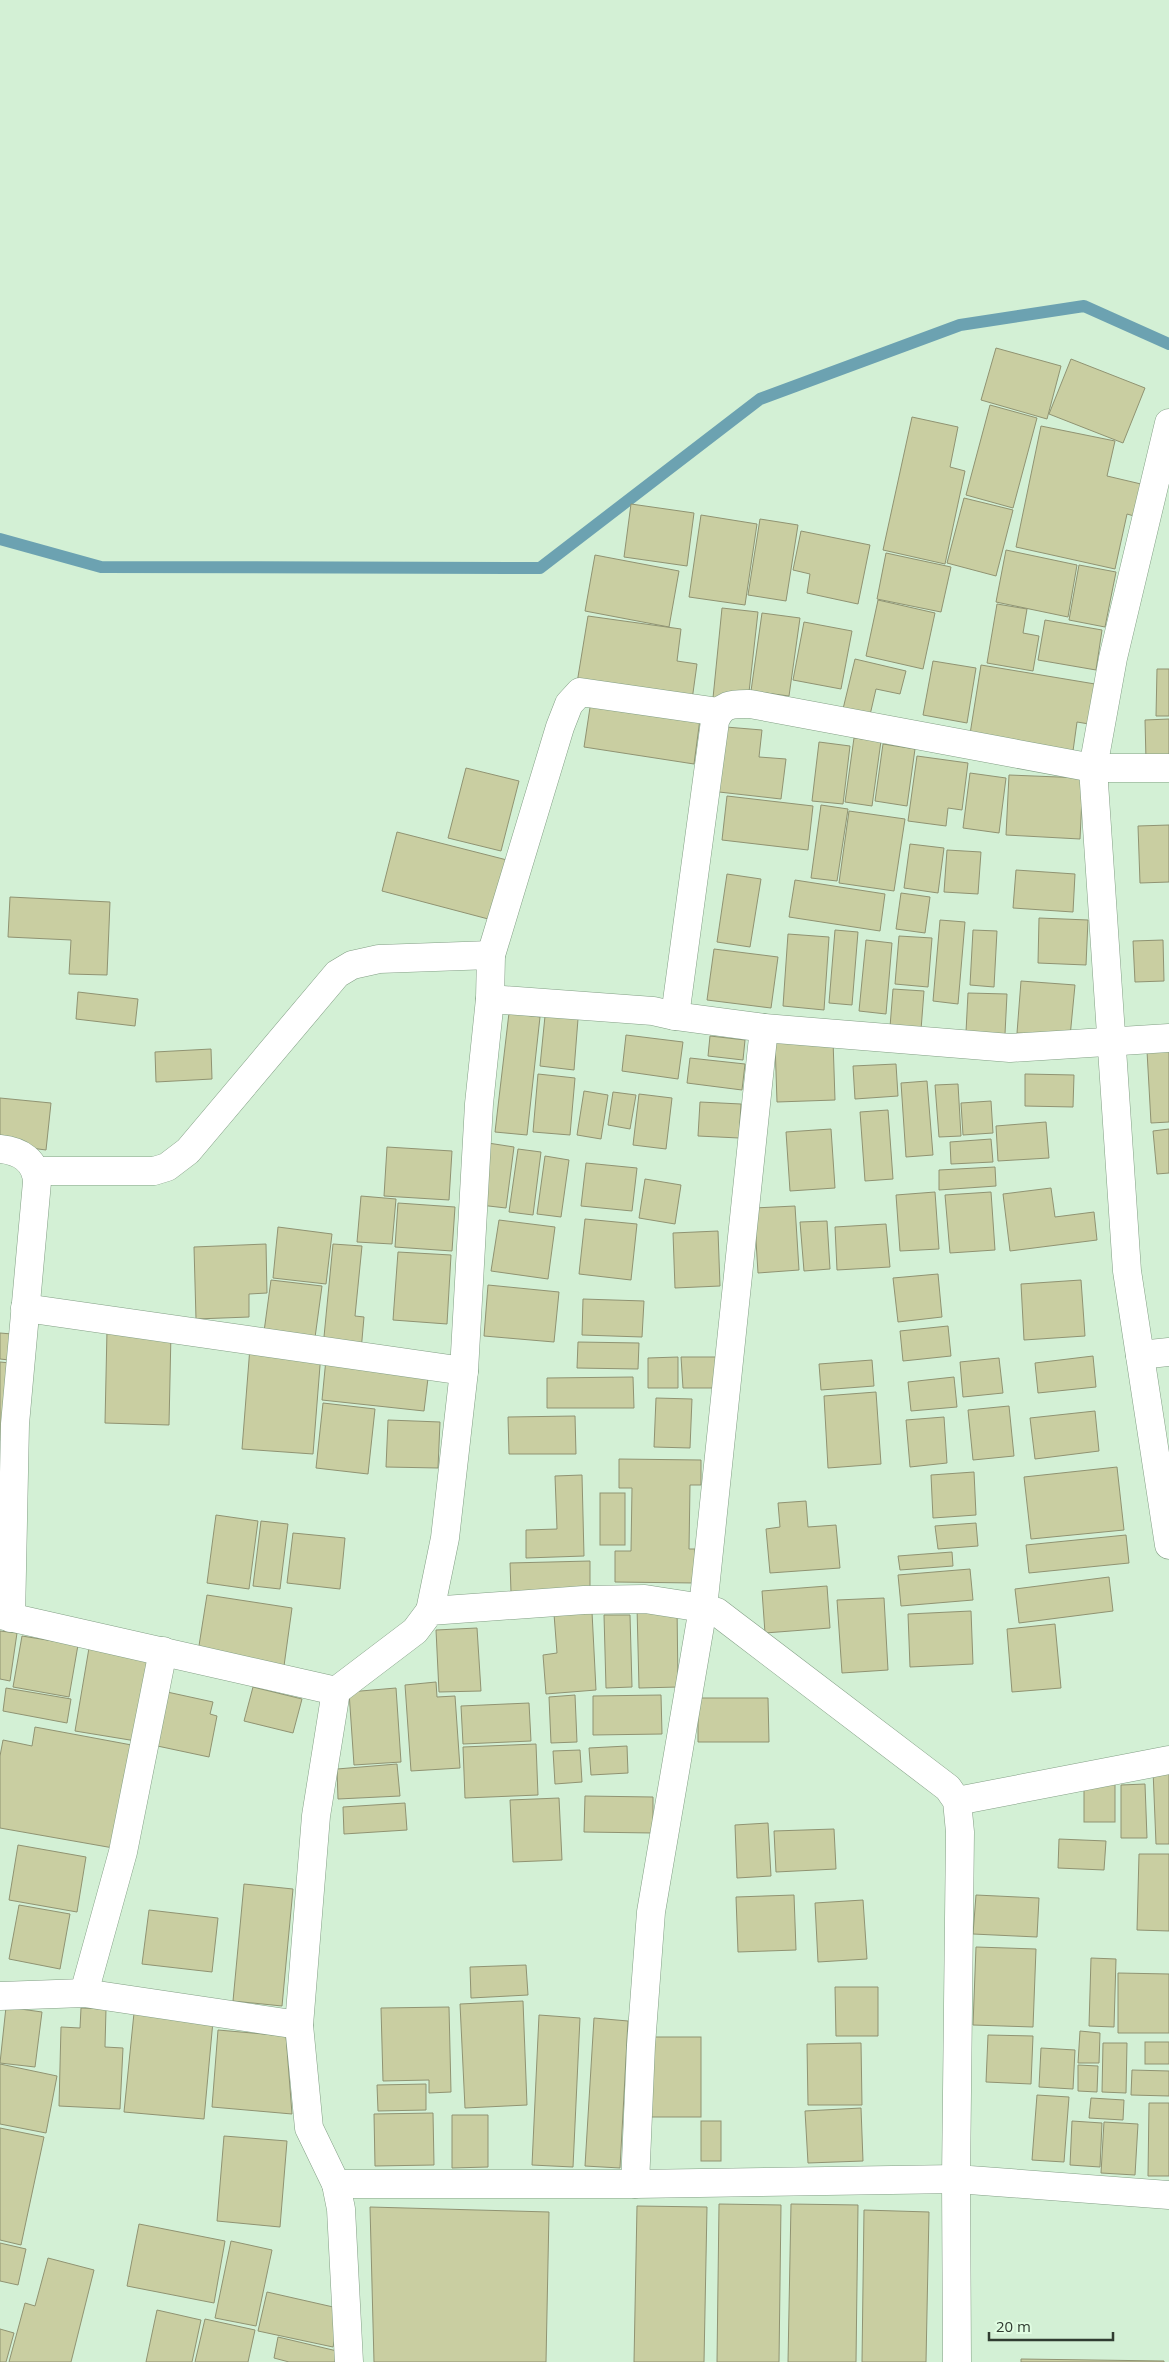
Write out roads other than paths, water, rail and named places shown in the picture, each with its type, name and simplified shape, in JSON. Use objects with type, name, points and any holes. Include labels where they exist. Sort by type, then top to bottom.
[{"type":"street","points":[[1169,423],[1113,658],[1093,768],[1110,1043],[1128,1271],[1169,1546]]},
{"type":"street","points":[[349,2362],[342,2209],[336,2184],[309,2128],[305,2103],[299,2025],[316,1816],[336,1691],[415,1631],[430,1612],[445,1538],[464,1371],[479,1104],[490,998],[491,955],[560,727],[569,704],[575,696],[580,692],[591,693],[719,712]]},
{"type":"street","points":[[675,1016],[716,721],[719,712],[729,704],[750,704],[1093,768],[1169,768]]},
{"type":"street","points":[[36,1171],[141,1172],[167,1167],[188,1152],[337,974],[352,965],[379,959],[491,955]]},
{"type":"street","points":[[490,998],[653,1011],[675,1016],[764,1028],[1010,1048],[1169,1038]]},
{"type":"street","points":[[635,2184],[640,2045],[651,1912],[703,1608],[764,1028]]},
{"type":"street","points":[[0,1150],[9,1150],[24,1156],[36,1171],[15,1424],[5,1616],[336,1691]]},
{"type":"street","points":[[25,1308],[464,1371]]},
{"type":"street","points":[[1140,1355],[1169,1352]]},
{"type":"street","points":[[430,1612],[602,1600],[645,1599],[717,1612],[826,1693],[948,1788],[957,1801],[960,1842],[956,2179],[957,2362]]},
{"type":"street","points":[[84,1993],[123,1852],[163,1651]]},
{"type":"street","points":[[957,1801],[1169,1760]]},
{"type":"street","points":[[0,1996],[84,1993],[299,2025]]},
{"type":"street","points":[[336,2184],[635,2184],[956,2179],[1169,2195]]},
{"type":"waterway","points":[[0,539],[101,567],[540,568],[760,399],[960,325],[1084,306],[1169,344]]}]
